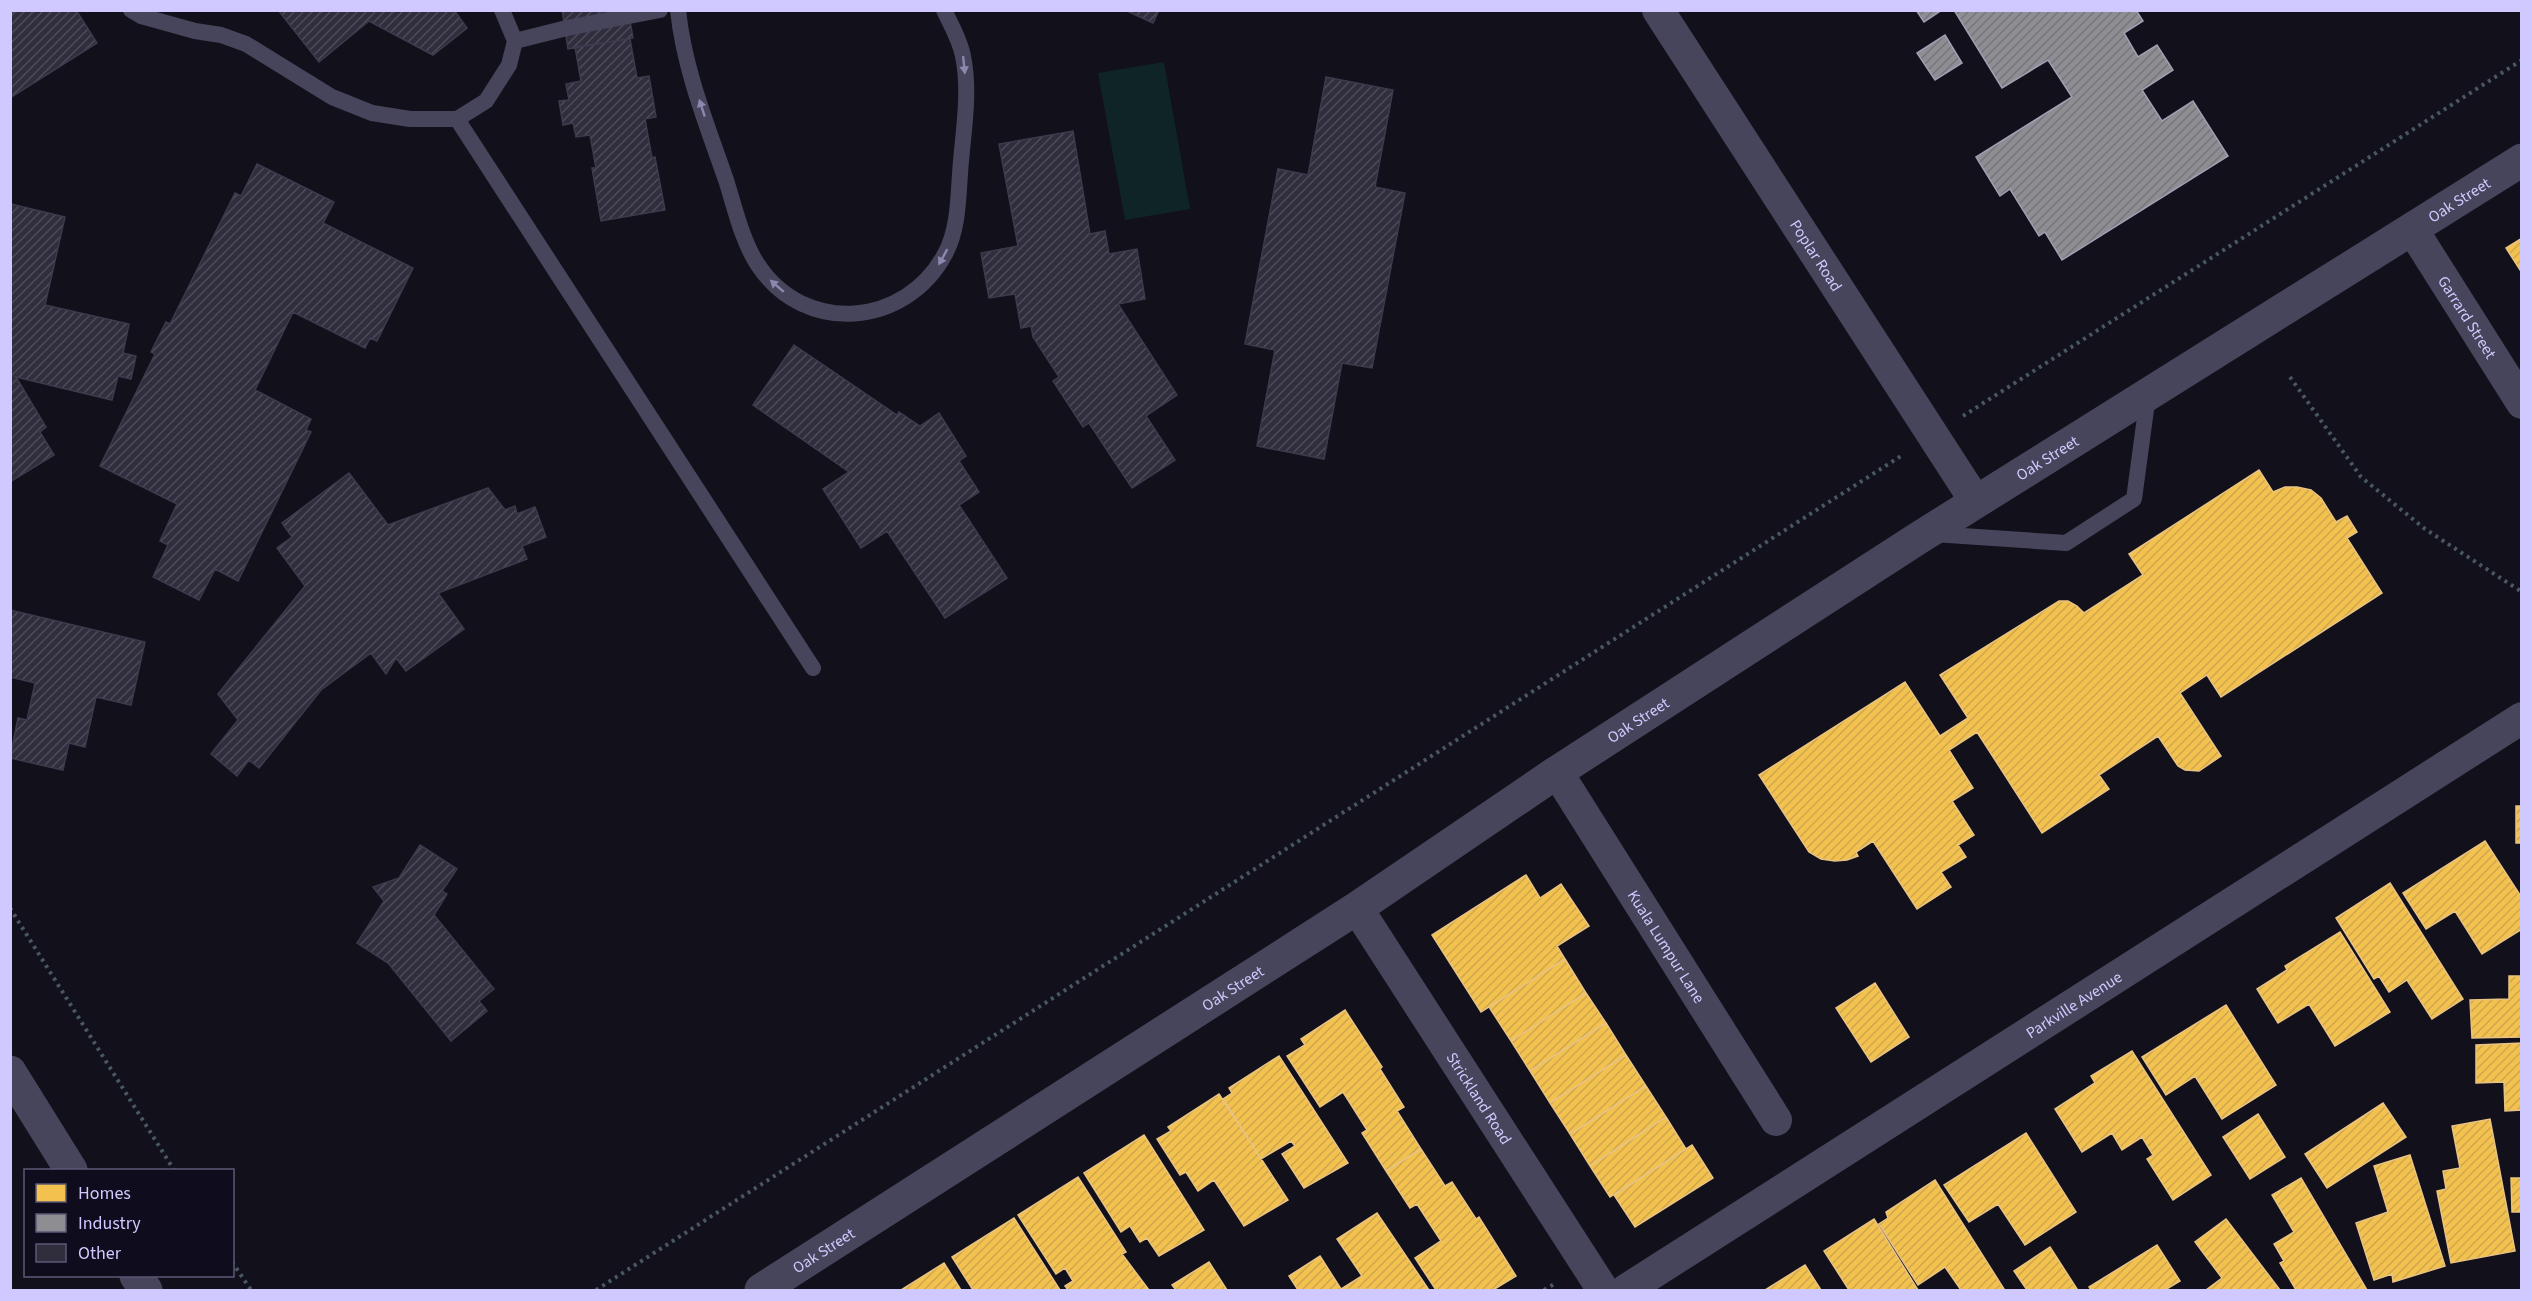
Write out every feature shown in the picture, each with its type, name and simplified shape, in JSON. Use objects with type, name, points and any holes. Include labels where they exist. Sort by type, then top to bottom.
[{"type":"street","name":"Poplar Road","points":[[1658,10],[1976,502]]},
{"type":"street","name":"Oak Street","points":[[761,1290],[1357,908],[1557,772],[1926,534],[2522,160]]},
{"type":"street","name":"Garrard Street","points":[[2412,229],[2522,403]]},
{"type":"street","name":"Parkville Avenue","points":[[1626,1290],[2522,718]]},
{"type":"street","name":"Kuala Lumpur Lane","points":[[1557,772],[1776,1120]]},
{"type":"street","name":"Strickland Road","points":[[1357,908],[1603,1290]]},
{"type":"street","points":[[10,1072],[70,1169]]},
{"type":"street","points":[[137,1277],[146,1290]]},
{"type":"lane","points":[[131,10],[141,16],[195,31],[221,35],[246,45],[332,97],[372,113],[410,119],[457,119],[486,102],[509,65],[515,41],[502,10]]},
{"type":"lane","points":[[515,41],[567,28],[660,10]]},
{"type":"lane","points":[[678,10],[681,40],[695,86],[741,225],[758,264],[785,292],[804,303],[828,313],[850,315],[871,313],[911,294],[925,282],[946,252],[956,218],[966,89],[963,56],[944,10]]},
{"type":"lane","points":[[457,119],[813,668]]},
{"type":"lane","points":[[1926,534],[2066,543],[2134,499],[2148,394]]},
{"type":"path","points":[[596,1290],[2522,60]]},
{"type":"path","points":[[2290,377],[2361,477],[2425,529],[2522,592]]},
{"type":"path","points":[[10,908],[173,1169]]},
{"type":"path","points":[[234,1265],[251,1290]]},
{"type":"green space","points":[[1164,62],[1190,209],[1125,220],[1098,73]]},
{"type":"building: Homes","points":[[2522,238],[2522,273],[2506,248]]},
{"type":"building: Homes","points":[[2259,470],[2273,492],[2285,487],[2311,490],[2321,498],[2336,522],[2347,516],[2357,532],[2347,538],[2382,593],[2221,697],[2207,675],[2180,693],[2221,756],[2199,771],[2185,770],[2178,766],[2158,736],[2099,775],[2109,789],[2042,833],[1977,732],[1949,750],[1973,788],[1952,801],[1974,835],[1958,845],[1966,857],[1941,872],[1951,887],[1917,909],[1873,841],[1856,852],[1858,856],[1847,860],[1821,859],[1809,852],[1759,775],[1905,682],[1940,736],[1968,718],[1940,675],[2059,601],[2068,601],[2084,613],[2143,575],[2129,554]]},
{"type":"building: Homes","points":[[2516,806],[2522,806],[2522,843],[2516,843]]},
{"type":"building: Homes","points":[[2485,841],[2522,898],[2522,929],[2482,954],[2455,911],[2426,929],[2403,893]]},
{"type":"building: Homes","points":[[1526,875],[1540,898],[1561,884],[1589,926],[1557,946],[1565,959],[1481,1012],[1432,935]]},
{"type":"building: Homes","points":[[2390,883],[2463,999],[2432,1019],[2407,980],[2389,992],[2379,976],[2374,979],[2336,918]]},
{"type":"building: Homes","points":[[2340,932],[2390,1012],[2335,1046],[2309,1004],[2278,1023],[2257,989],[2287,970],[2285,966]]},
{"type":"building: Homes","points":[[1565,959],[1586,993],[1511,1041],[1489,1007]]},
{"type":"building: Homes","points":[[2509,976],[2522,976],[2522,1037],[2472,1038],[2470,1000],[2509,999]]},
{"type":"building: Homes","points":[[1875,983],[1909,1037],[1871,1062],[1836,1008]]},
{"type":"building: Homes","points":[[1586,993],[1606,1023],[1530,1071],[1511,1041]]},
{"type":"building: Homes","points":[[2226,1005],[2276,1085],[2222,1119],[2195,1076],[2166,1095],[2142,1057]]},
{"type":"building: Homes","points":[[1345,1010],[1382,1067],[1380,1069],[1404,1107],[1397,1111],[1421,1149],[1386,1171],[1362,1133],[1367,1130],[1343,1092],[1320,1107],[1287,1056],[1305,1045],[1301,1039]]},
{"type":"building: Homes","points":[[1606,1023],[1626,1055],[1550,1103],[1530,1071]]},
{"type":"building: Homes","points":[[2522,1043],[2522,1110],[2505,1111],[2504,1082],[2476,1083],[2476,1045]]},
{"type":"building: Homes","points":[[2132,1051],[2211,1175],[2173,1200],[2147,1159],[2153,1155],[2142,1137],[2122,1150],[2112,1133],[2082,1152],[2055,1109],[2095,1083],[2091,1076]]},
{"type":"building: Homes","points":[[1626,1055],[1646,1086],[1570,1134],[1550,1103]]},
{"type":"building: Homes","points":[[1279,1056],[1348,1163],[1304,1188],[1282,1154],[1295,1146],[1291,1141],[1261,1159],[1223,1099],[1232,1093],[1229,1088]]},
{"type":"building: Homes","points":[[1646,1086],[1666,1117],[1590,1166],[1570,1134]]},
{"type":"building: Homes","points":[[1219,1094],[1288,1200],[1244,1226],[1214,1180],[1198,1191],[1186,1172],[1180,1175],[1157,1139],[1171,1131],[1168,1127]]},
{"type":"building: Homes","points":[[2383,1103],[2406,1137],[2327,1188],[2305,1154]]},
{"type":"building: Homes","points":[[2258,1114],[2285,1157],[2250,1179],[2223,1137]]},
{"type":"building: Homes","points":[[1666,1117],[1686,1149],[1610,1197],[1590,1166]]},
{"type":"building: Homes","points":[[2490,1119],[2515,1251],[2451,1263],[2437,1191],[2446,1189],[2443,1171],[2460,1168],[2452,1126]]},
{"type":"building: Homes","points":[[2026,1133],[2076,1212],[2025,1245],[1998,1204],[1969,1222],[1944,1185]]},
{"type":"building: Homes","points":[[1144,1135],[1204,1230],[1159,1256],[1147,1238],[1140,1242],[1130,1226],[1121,1232],[1084,1173]]},
{"type":"building: Homes","points":[[1692,1145],[1713,1178],[1635,1227],[1614,1195]]},
{"type":"building: Homes","points":[[1421,1149],[1445,1186],[1452,1182],[1476,1219],[1479,1217],[1516,1276],[1493,1290],[1436,1290],[1415,1258],[1441,1241],[1417,1204],[1410,1208],[1386,1171]]},
{"type":"building: Homes","points":[[2410,1155],[2445,1266],[2393,1282],[2392,1274],[2374,1280],[2356,1223],[2388,1212],[2374,1166]]},
{"type":"building: Homes","points":[[1078,1177],[1126,1252],[1122,1254],[1149,1290],[1068,1290],[1065,1286],[1073,1281],[1065,1268],[1056,1274],[1018,1215]]},
{"type":"building: Homes","points":[[2301,1178],[2367,1290],[2296,1290],[2280,1263],[2284,1261],[2274,1244],[2294,1232],[2272,1195]]},
{"type":"building: Homes","points":[[2511,1178],[2522,1178],[2522,1212],[2512,1212]]},
{"type":"building: Homes","points":[[1935,1180],[2004,1289],[1961,1290],[1945,1267],[1918,1285],[1879,1224],[1888,1218],[1886,1212]]},
{"type":"building: Homes","points":[[1377,1213],[1429,1290],[1341,1289],[1362,1276],[1337,1239]]},
{"type":"building: Homes","points":[[1014,1218],[1060,1290],[973,1290],[952,1257]]},
{"type":"building: Homes","points":[[1874,1219],[1918,1290],[1849,1290],[1824,1251]]},
{"type":"building: Homes","points":[[2226,1219],[2280,1290],[2206,1290],[2222,1278],[2195,1242]]},
{"type":"building: Homes","points":[[2157,1245],[2180,1281],[2165,1290],[2091,1290],[2089,1287]]},
{"type":"building: Homes","points":[[2050,1247],[2077,1289],[2027,1290],[2014,1271]]},
{"type":"building: Homes","points":[[1320,1256],[1342,1290],[1298,1290],[1289,1276]]},
{"type":"building: Homes","points":[[1209,1262],[1227,1290],[1176,1290],[1172,1285]]},
{"type":"building: Homes","points":[[944,1263],[961,1290],[901,1290]]},
{"type":"building: Homes","points":[[1805,1265],[1821,1290],[1765,1290]]},
{"type":"building: Industry","points":[[1916,10],[1942,10],[1924,22]]},
{"type":"building: Industry","points":[[1954,10],[2136,10],[2143,21],[2124,33],[2138,57],[2157,45],[2173,70],[2142,90],[2162,121],[2193,101],[2228,156],[2062,260],[2045,232],[2039,236],[2010,189],[2000,196],[1976,157],[2072,97],[2048,60],[2002,88]]},
{"type":"building: Industry","points":[[1945,35],[1962,63],[1935,80],[1917,53]]},
{"type":"building: Other","points":[[10,10],[76,10],[97,43],[10,98]]},
{"type":"building: Other","points":[[278,10],[454,10],[467,28],[433,55],[369,21],[319,62]]},
{"type":"building: Other","points":[[562,10],[628,10],[633,38],[568,49]]},
{"type":"building: Other","points":[[1125,10],[1159,10],[1153,23]]},
{"type":"building: Other","points":[[630,39],[637,78],[649,76],[656,117],[645,119],[665,210],[601,221],[592,168],[596,168],[590,135],[576,137],[573,123],[563,125],[559,101],[569,100],[566,84],[581,81],[575,47]]},
{"type":"building: Other","points":[[1326,77],[1393,90],[1375,187],[1405,193],[1372,368],[1342,363],[1324,459],[1257,446],[1275,350],[1245,344],[1278,169],[1308,175]]},
{"type":"building: Other","points":[[1073,131],[1090,234],[1105,231],[1109,254],[1137,249],[1145,299],[1118,304],[1177,395],[1146,416],[1175,460],[1132,488],[1089,423],[1083,427],[1053,381],[1059,377],[1033,337],[1031,326],[1021,328],[1015,294],[989,298],[981,253],[1018,246],[999,144]]},
{"type":"building: Other","points":[[257,164],[334,202],[323,223],[413,268],[377,341],[370,338],[365,348],[293,312],[255,390],[311,419],[306,430],[311,432],[238,581],[215,569],[199,600],[153,577],[168,545],[160,541],[177,504],[100,466],[155,354],[151,352],[166,322],[170,324],[235,193],[241,196]]},
{"type":"building: Other","points":[[11,204],[65,217],[45,305],[129,324],[123,353],[136,356],[131,379],[118,376],[112,400],[16,377],[46,427],[40,432],[54,455],[10,482]]},
{"type":"building: Other","points":[[794,345],[897,415],[899,412],[920,426],[939,413],[966,456],[959,461],[979,492],[959,505],[1007,578],[945,618],[887,531],[861,548],[823,489],[849,472],[753,405]]},
{"type":"building: Other","points":[[349,473],[388,525],[488,488],[505,510],[515,506],[517,514],[535,507],[546,537],[522,546],[527,559],[438,593],[464,629],[406,671],[396,658],[386,674],[371,653],[321,690],[259,768],[249,760],[237,776],[211,754],[238,720],[218,694],[305,586],[277,548],[292,537],[282,523]]},
{"type":"building: Other","points":[[10,610],[145,642],[131,705],[96,697],[85,747],[69,743],[63,770],[10,758],[18,718],[27,720],[35,683],[10,677]]},
{"type":"building: Other","points":[[420,845],[457,869],[442,891],[447,894],[434,915],[494,989],[479,1001],[487,1011],[451,1041],[388,963],[357,943],[384,901],[373,887],[399,878]]}]
